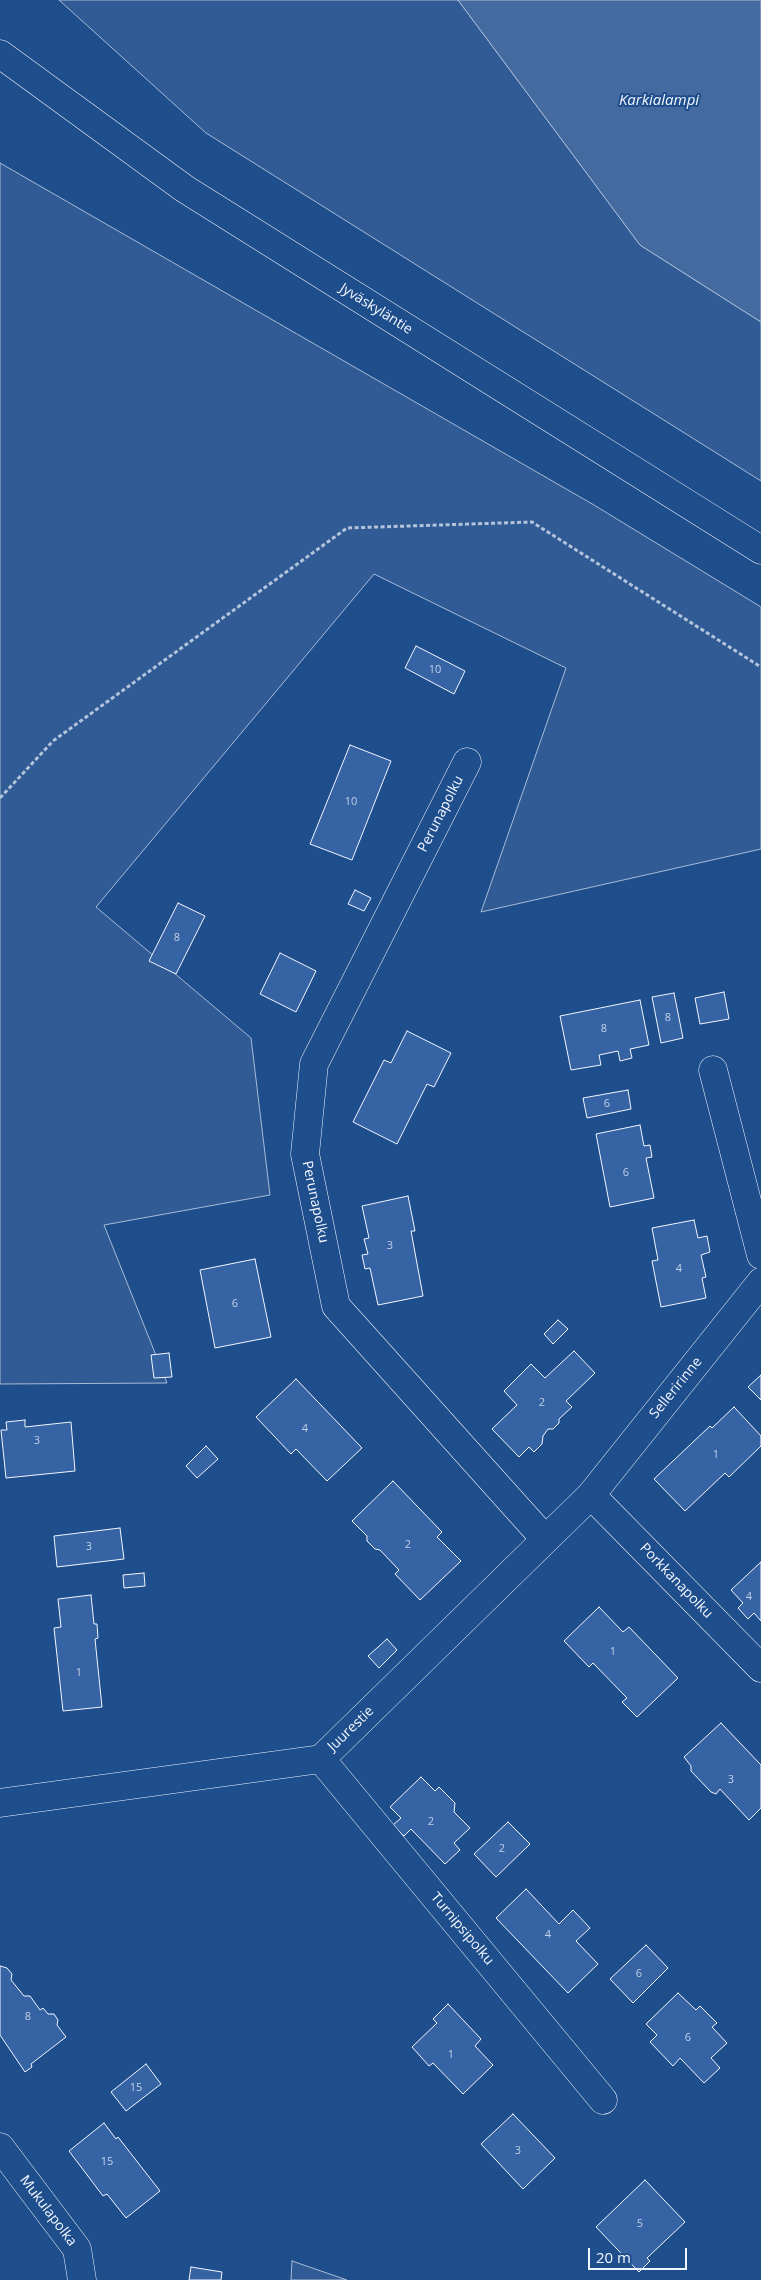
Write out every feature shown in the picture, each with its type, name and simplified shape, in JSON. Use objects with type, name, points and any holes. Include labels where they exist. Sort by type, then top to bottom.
[{"type":"main road","name":"Jyväskyläntie","points":[[0,54],[185,189],[761,550]]},
{"type":"main road","name":"Perunapolku","points":[[467,762],[314,1064],[305,1154],[336,1306],[546,1539]]},
{"type":"main road","points":[[713,1070],[761,1255]]},
{"type":"main road","name":"Selleririnne","points":[[591,1495],[761,1282]]},
{"type":"main road","name":"Juurestie","points":[[0,1803],[321,1759],[591,1495]]},
{"type":"main road","name":"Porkkanapolku","points":[[591,1495],[761,1668]]},
{"type":"main road","name":"Turnipsipolku","points":[[321,1759],[603,2100]]},
{"type":"main road","name":"Mukulapolka","points":[[0,2148],[78,2249],[82,2280]]},
{"type":"path","points":[[0,798],[53,741],[347,528],[532,522],[761,667]]},
{"type":"shaded area","points":[[59,0],[458,0],[640,245],[761,322],[761,481],[206,133]]},
{"type":"shaded area","points":[[0,163],[594,505],[761,607],[761,849],[481,912],[566,668],[374,574],[96,907],[251,1038],[270,1195],[104,1225],[167,1383],[0,1384]]},
{"type":"shaded area","points":[[292,2261],[347,2280],[291,2280]]},
{"type":"water","name":"Karkialampi","points":[[458,0],[761,0],[761,322],[640,245]]},
{"type":"building","points":[[416,646],[465,671],[454,694],[405,668]]},
{"type":"building","points":[[350,745],[391,761],[352,860],[310,844]]},
{"type":"building","points":[[355,890],[371,898],[364,911],[348,904]]},
{"type":"building","points":[[178,903],[205,916],[176,974],[149,961]]},
{"type":"building","points":[[280,953],[316,971],[296,1012],[260,994]]},
{"type":"building","points":[[724,992],[729,1019],[700,1024],[695,998]]},
{"type":"building","points":[[674,993],[683,1038],[661,1043],[652,997]]},
{"type":"building","points":[[640,1000],[649,1045],[630,1049],[632,1058],[620,1061],[618,1051],[599,1055],[601,1065],[571,1070],[560,1016]]},
{"type":"building","points":[[407,1031],[451,1053],[434,1087],[427,1084],[397,1144],[353,1122],[384,1060],[391,1063]]},
{"type":"building","points":[[628,1090],[631,1109],[587,1118],[583,1098]]},
{"type":"building","points":[[640,1125],[644,1146],[650,1145],[652,1157],[646,1158],[654,1198],[610,1207],[596,1134]]},
{"type":"building","points":[[408,1196],[415,1231],[411,1231],[423,1296],[378,1305],[370,1268],[365,1269],[362,1255],[368,1254],[364,1239],[369,1238],[362,1206]]},
{"type":"building","points":[[694,1220],[698,1238],[707,1236],[710,1252],[701,1255],[706,1277],[702,1278],[706,1298],[661,1307],[652,1261],[658,1260],[652,1228]]},
{"type":"building","points":[[255,1259],[271,1337],[215,1348],[200,1270]]},
{"type":"building","points":[[558,1320],[568,1329],[553,1344],[544,1334]]},
{"type":"building","points":[[574,1351],[595,1373],[566,1401],[572,1407],[559,1419],[559,1423],[553,1429],[548,1429],[543,1436],[542,1444],[534,1452],[529,1447],[519,1457],[492,1429],[517,1405],[504,1391],[531,1364],[545,1378]]},
{"type":"building","points":[[169,1353],[172,1377],[154,1378],[151,1355]]},
{"type":"building","points":[[761,1375],[761,1400],[748,1387]]},
{"type":"building","points":[[296,1379],[362,1448],[327,1481],[296,1449],[291,1454],[256,1417]]},
{"type":"building","points":[[734,1407],[761,1436],[761,1446],[729,1477],[725,1473],[685,1511],[654,1479],[710,1426],[712,1428]]},
{"type":"building","points":[[25,1420],[25,1427],[71,1422],[75,1471],[6,1478],[1,1430],[7,1430],[6,1422]]},
{"type":"building","points":[[206,1446],[218,1459],[197,1478],[186,1466]]},
{"type":"building","points":[[393,1481],[442,1532],[437,1537],[461,1561],[420,1600],[395,1574],[399,1570],[380,1550],[375,1549],[367,1541],[367,1536],[352,1521]]},
{"type":"building","points":[[120,1528],[124,1559],[57,1567],[54,1536]]},
{"type":"building","points":[[761,1562],[761,1621],[754,1613],[748,1619],[738,1608],[743,1603],[731,1590]]},
{"type":"building","points":[[144,1573],[145,1586],[124,1588],[123,1575]]},
{"type":"building","points":[[91,1595],[94,1624],[97,1624],[98,1638],[95,1639],[102,1707],[63,1711],[54,1628],[61,1627],[58,1599]]},
{"type":"building","points":[[599,1607],[623,1632],[629,1627],[678,1678],[637,1717],[622,1702],[627,1698],[593,1663],[589,1667],[564,1641]]},
{"type":"building","points":[[387,1639],[397,1650],[379,1668],[368,1656]]},
{"type":"building","points":[[721,1723],[761,1765],[761,1808],[749,1820],[720,1789],[716,1794],[711,1792],[691,1771],[691,1766],[684,1757]]},
{"type":"building","points":[[421,1777],[435,1791],[439,1787],[455,1803],[454,1812],[470,1828],[454,1843],[460,1850],[445,1864],[411,1829],[404,1836],[393,1825],[401,1818],[390,1807]]},
{"type":"building","points":[[508,1822],[530,1844],[496,1877],[474,1854]]},
{"type":"building","points":[[526,1889],[559,1924],[573,1910],[590,1928],[576,1941],[598,1964],[568,1993],[496,1918]]},
{"type":"building","points":[[646,1945],[668,1968],[633,2003],[610,1979]]},
{"type":"building","points":[[0,1966],[7,1968],[12,1974],[11,1980],[24,1996],[30,1996],[40,2010],[43,2008],[48,2014],[54,2014],[58,2020],[57,2025],[66,2037],[31,2064],[32,2067],[25,2072],[0,2035]]},
{"type":"building","points":[[678,1993],[696,2010],[700,2006],[717,2023],[712,2027],[727,2043],[711,2058],[720,2068],[704,2083],[680,2058],[673,2066],[650,2042],[657,2035],[646,2024]]},
{"type":"building","points":[[448,2004],[481,2039],[475,2046],[493,2065],[463,2094],[433,2063],[429,2066],[412,2047],[437,2023],[433,2019]]},
{"type":"building","points":[[146,2064],[161,2084],[126,2111],[111,2092]]},
{"type":"building","points":[[513,2114],[555,2158],[523,2189],[481,2144]]},
{"type":"building","points":[[104,2123],[116,2139],[118,2137],[160,2191],[126,2218],[107,2194],[103,2196],[69,2151]]},
{"type":"building","points":[[645,2180],[685,2222],[647,2258],[650,2261],[639,2272],[596,2227]]},
{"type":"building","points":[[191,2267],[222,2272],[221,2280],[189,2280]]}]
